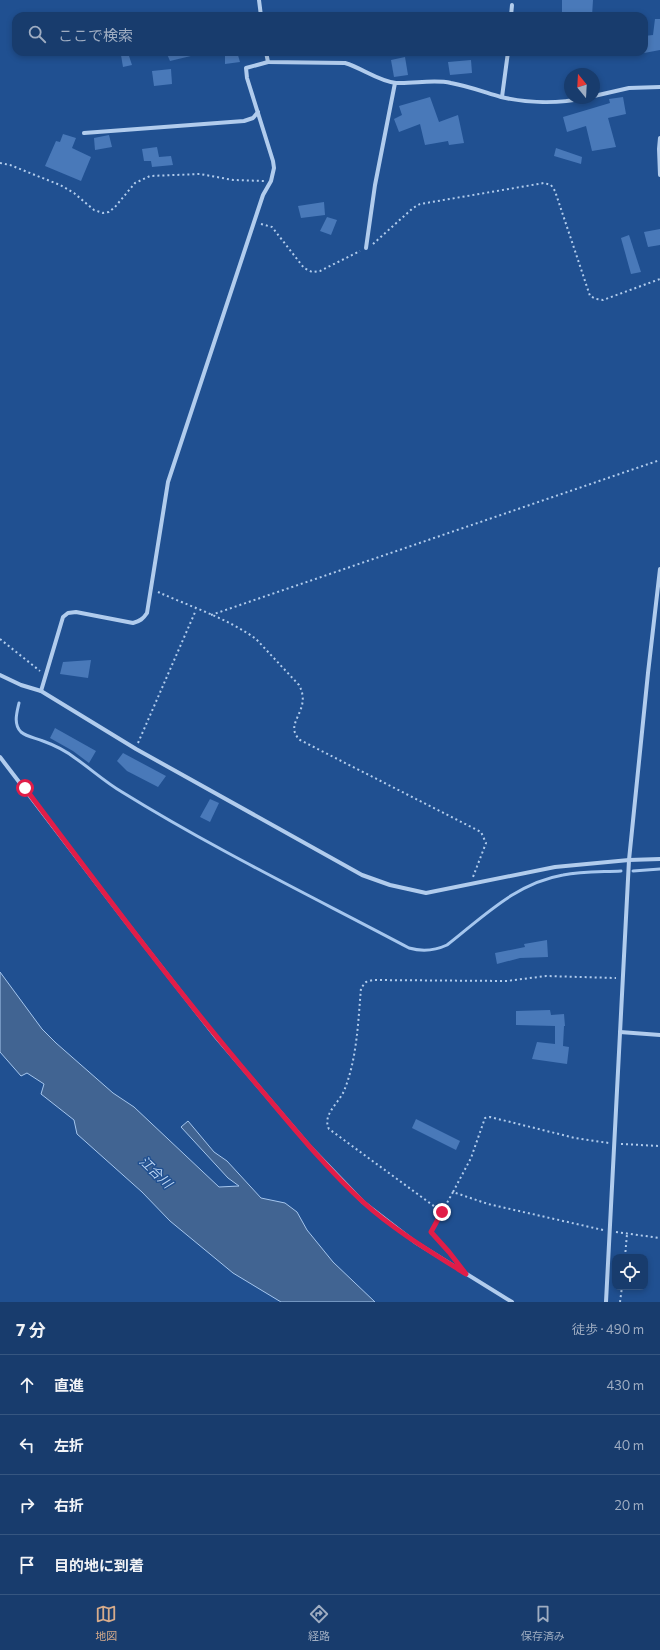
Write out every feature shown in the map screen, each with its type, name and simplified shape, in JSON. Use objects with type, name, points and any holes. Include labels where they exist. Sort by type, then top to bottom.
[{"type":"street","points":[[259,0],[260,12]]},
{"type":"street","points":[[511,12],[512,5]]},
{"type":"street","points":[[267,56],[268,62]]},
{"type":"street","points":[[502,97],[507,56]]},
{"type":"street","points":[[41,691],[63,617],[68,613],[76,612],[132,623],[144,618],[148,613],[168,482],[263,195],[271,181],[274,168],[247,78],[246,68],[268,62],[345,63],[355,66],[382,79],[395,82],[448,82],[502,97],[523,101],[564,101]]},
{"type":"street","points":[[366,248],[375,185],[395,82]]},
{"type":"street","points":[[600,95],[629,88],[660,87]]},
{"type":"street","points":[[84,133],[244,121],[253,118],[258,112]]},
{"type":"street","points":[[660,138],[660,175]]},
{"type":"street","points":[[606,1302],[613,1144],[629,860],[660,569]]},
{"type":"street","points":[[0,675],[21,685],[41,691],[136,749],[362,876],[390,886],[426,893],[555,867],[629,860],[660,859]]},
{"type":"street","points":[[0,757],[216,1037],[311,1148],[363,1202],[415,1242],[512,1302]]},
{"type":"street","points":[[620,1032],[660,1035]]},
{"type":"path","points":[[0,163],[60,185],[74,193],[94,210],[103,213],[109,212],[115,207],[135,183],[150,176],[200,174],[233,180],[271,181]]},
{"type":"path","points":[[254,223],[272,227],[304,268],[312,272],[320,270],[376,242],[413,208],[420,204],[544,183],[551,185],[555,191],[590,296],[596,300],[603,300],[660,280]]},
{"type":"path","points":[[212,614],[660,460]]},
{"type":"path","points":[[151,589],[196,610],[212,614],[256,639],[298,685],[302,692],[304,699],[303,706],[294,727],[296,736],[300,740],[481,832],[486,843],[469,884]]},
{"type":"path","points":[[136,749],[196,610]]},
{"type":"path","points":[[0,639],[46,675]]},
{"type":"path","points":[[442,1212],[330,1129],[326,1123],[343,1092],[355,1053],[361,988],[366,982],[373,980],[507,981],[546,976],[623,979]]},
{"type":"path","points":[[453,1257],[431,1232],[471,1158],[485,1118],[490,1117],[575,1138],[613,1144],[660,1146]]},
{"type":"path","points":[[453,1192],[488,1204],[609,1231],[660,1238]]},
{"type":"path","points":[[625,1254],[628,1234]]},
{"type":"path","points":[[620,1302],[622,1290]]},
{"type":"water","name":"江合川","points":[[0,972],[42,1029],[56,1043],[113,1093],[134,1107],[219,1187],[239,1186],[228,1178],[181,1127],[188,1121],[214,1152],[227,1161],[261,1198],[285,1203],[297,1212],[307,1230],[333,1262],[375,1302],[281,1302],[233,1273],[170,1221],[142,1192],[77,1134],[74,1120],[41,1094],[44,1084],[27,1073],[21,1076],[0,1052]]},
{"type":"building","points":[[562,0],[593,0],[592,12],[562,12]]},
{"type":"building","points":[[655,19],[660,19],[660,50],[648,52],[648,36],[653,35]]},
{"type":"building","points":[[121,56],[129,56],[132,65],[123,67]]},
{"type":"building","points":[[168,56],[191,56],[170,61]]},
{"type":"building","points":[[225,56],[238,56],[240,62],[225,64]]},
{"type":"building","points":[[405,57],[408,75],[394,77],[391,60]]},
{"type":"building","points":[[471,60],[472,73],[450,75],[448,62]]},
{"type":"building","points":[[171,69],[172,84],[154,86],[152,71]]},
{"type":"building","points":[[430,97],[439,122],[458,115],[464,143],[449,145],[448,141],[425,145],[420,124],[399,132],[394,119],[402,115],[399,106]]},
{"type":"building","points":[[623,97],[626,114],[608,118],[616,147],[592,151],[586,126],[567,132],[563,117],[610,103],[609,99]]},
{"type":"building","points":[[63,134],[76,138],[72,148],[91,157],[81,181],[45,166],[56,141],[60,142]]},
{"type":"building","points":[[109,135],[112,147],[95,150],[94,138]]},
{"type":"building","points":[[157,147],[159,157],[171,156],[173,165],[152,167],[151,161],[144,161],[142,149]]},
{"type":"building","points":[[556,148],[582,157],[581,164],[554,156]]},
{"type":"building","points":[[324,202],[325,215],[301,218],[298,206]]},
{"type":"building","points":[[327,217],[337,220],[331,235],[320,231]]},
{"type":"building","points":[[660,229],[660,245],[648,247],[644,232]]},
{"type":"building","points":[[629,235],[641,272],[631,274],[621,238]]},
{"type":"building","points":[[91,660],[88,678],[60,674],[63,662]]},
{"type":"building","points":[[55,728],[96,751],[89,763],[73,751],[50,738]]},
{"type":"building","points":[[123,753],[166,776],[158,787],[127,771],[117,761]]},
{"type":"building","points":[[210,799],[219,803],[210,822],[200,817]]},
{"type":"building","points":[[547,940],[548,957],[520,958],[497,964],[495,953],[525,947],[524,944]]},
{"type":"building","points":[[550,1010],[551,1015],[564,1014],[565,1026],[563,1046],[569,1047],[567,1064],[532,1059],[537,1042],[555,1044],[555,1026],[516,1025],[516,1011]]},
{"type":"building","points":[[416,1119],[460,1141],[456,1150],[412,1128]]},
{"type":"waterway","points":[[19,703],[16,722],[23,734],[56,746],[71,755],[116,788],[157,813],[264,872],[409,948],[428,950],[438,949],[447,945],[501,902],[530,885],[546,879],[577,873],[621,871]]},
{"type":"waterway","points":[[633,871],[660,869]]},
{"type":"route","points":[[25,788],[123,918],[216,1037],[311,1148],[363,1202],[415,1242],[466,1274],[431,1232],[431,1228],[442,1212]]}]
